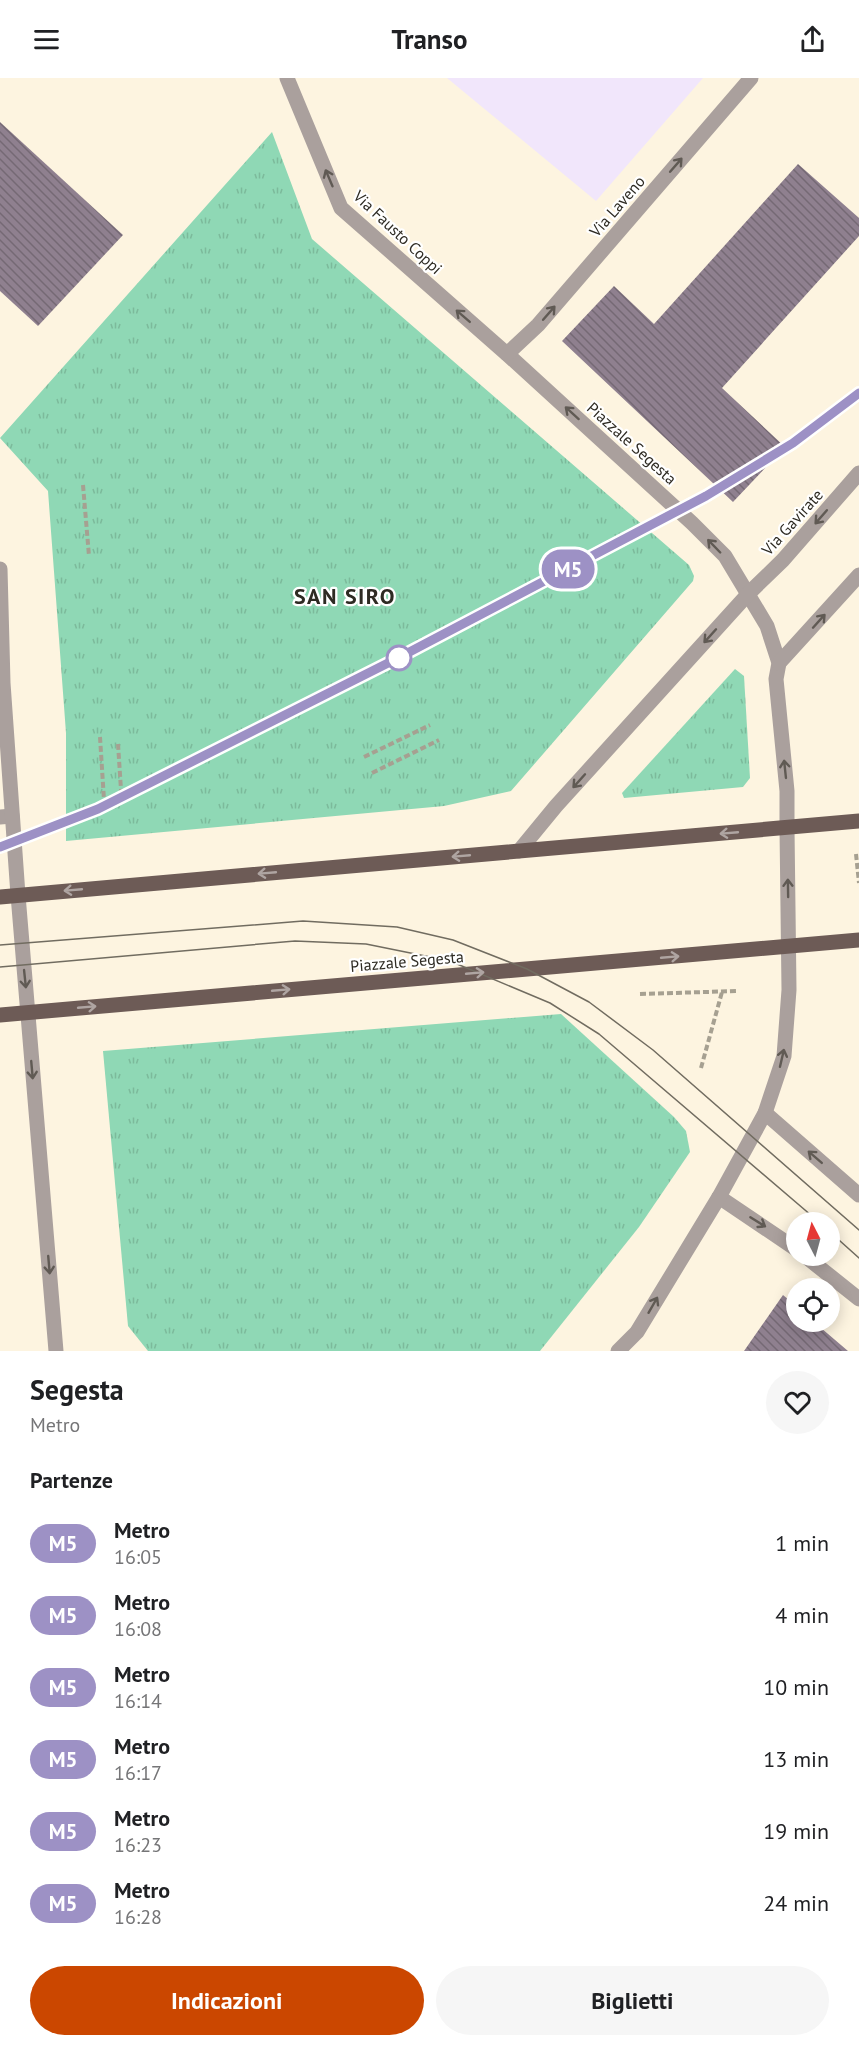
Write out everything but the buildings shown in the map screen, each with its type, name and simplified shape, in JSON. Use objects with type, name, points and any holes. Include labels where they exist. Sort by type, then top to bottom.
[{"type":"main road","points":[[0,897],[859,821]]},
{"type":"main road","points":[[789,946],[859,940]]},
{"type":"main road","name":"Piazzale Segesta","points":[[0,1015],[789,946]]},
{"type":"street","name":"Via Fausto Coppi","points":[[287,78],[341,208],[507,354]]},
{"type":"street","name":"Via Laveno","points":[[507,354],[538,325],[752,78]]},
{"type":"street","name":"Piazzale Segesta","points":[[507,354],[725,556],[767,626],[779,663],[776,679],[787,791],[789,946],[784,1056],[765,1113],[719,1197],[637,1332],[618,1351]]},
{"type":"street","name":"Via Gavirate","points":[[749,593],[783,560],[859,473]]},
{"type":"street","points":[[0,569],[6,817],[18,895],[56,1351]]},
{"type":"street","points":[[779,663],[859,575]]},
{"type":"street","points":[[519,851],[556,806],[749,593]]},
{"type":"street","points":[[765,1113],[859,1195]]},
{"type":"street","points":[[719,1197],[786,1242]]},
{"type":"street","points":[[818,1266],[859,1299]]},
{"type":"path","points":[[83,485],[89,555]]},
{"type":"path","points":[[364,757],[429,725]]},
{"type":"path","points":[[100,737],[104,800]]},
{"type":"path","points":[[372,772],[439,740]]},
{"type":"path","points":[[118,744],[122,805]]},
{"type":"path","points":[[856,850],[859,883]]},
{"type":"path","points":[[634,994],[738,991]]},
{"type":"path","points":[[701,1068],[722,992]]},
{"type":"shaded area","points":[[447,78],[703,78],[596,201]]},
{"type":"green space","points":[[272,132],[312,239],[689,565],[694,576],[693,581],[511,791],[444,806],[66,841],[66,733],[48,491],[0,438]]},
{"type":"green space","points":[[735,669],[744,676],[750,778],[743,787],[624,798],[622,793]]},
{"type":"green space","points":[[561,1014],[674,1117],[686,1131],[690,1152],[639,1227],[540,1351],[148,1351],[128,1326],[103,1051]]},
{"type":"tram line","points":[[0,945],[303,921],[397,927],[453,940],[527,969],[589,1002],[653,1050],[859,1230]]},
{"type":"tram line","points":[[0,967],[295,941],[366,944],[450,961],[550,1003],[599,1034],[807,1212]]},
{"type":"tram line","points":[[840,1241],[859,1258]]},
{"type":"metro line","name":"M5","points":[[0,847],[98,809],[398,658],[706,496],[793,443],[859,393]]},
{"type":"district","name":"SAN SIRO","points":[[345,596]]}]
